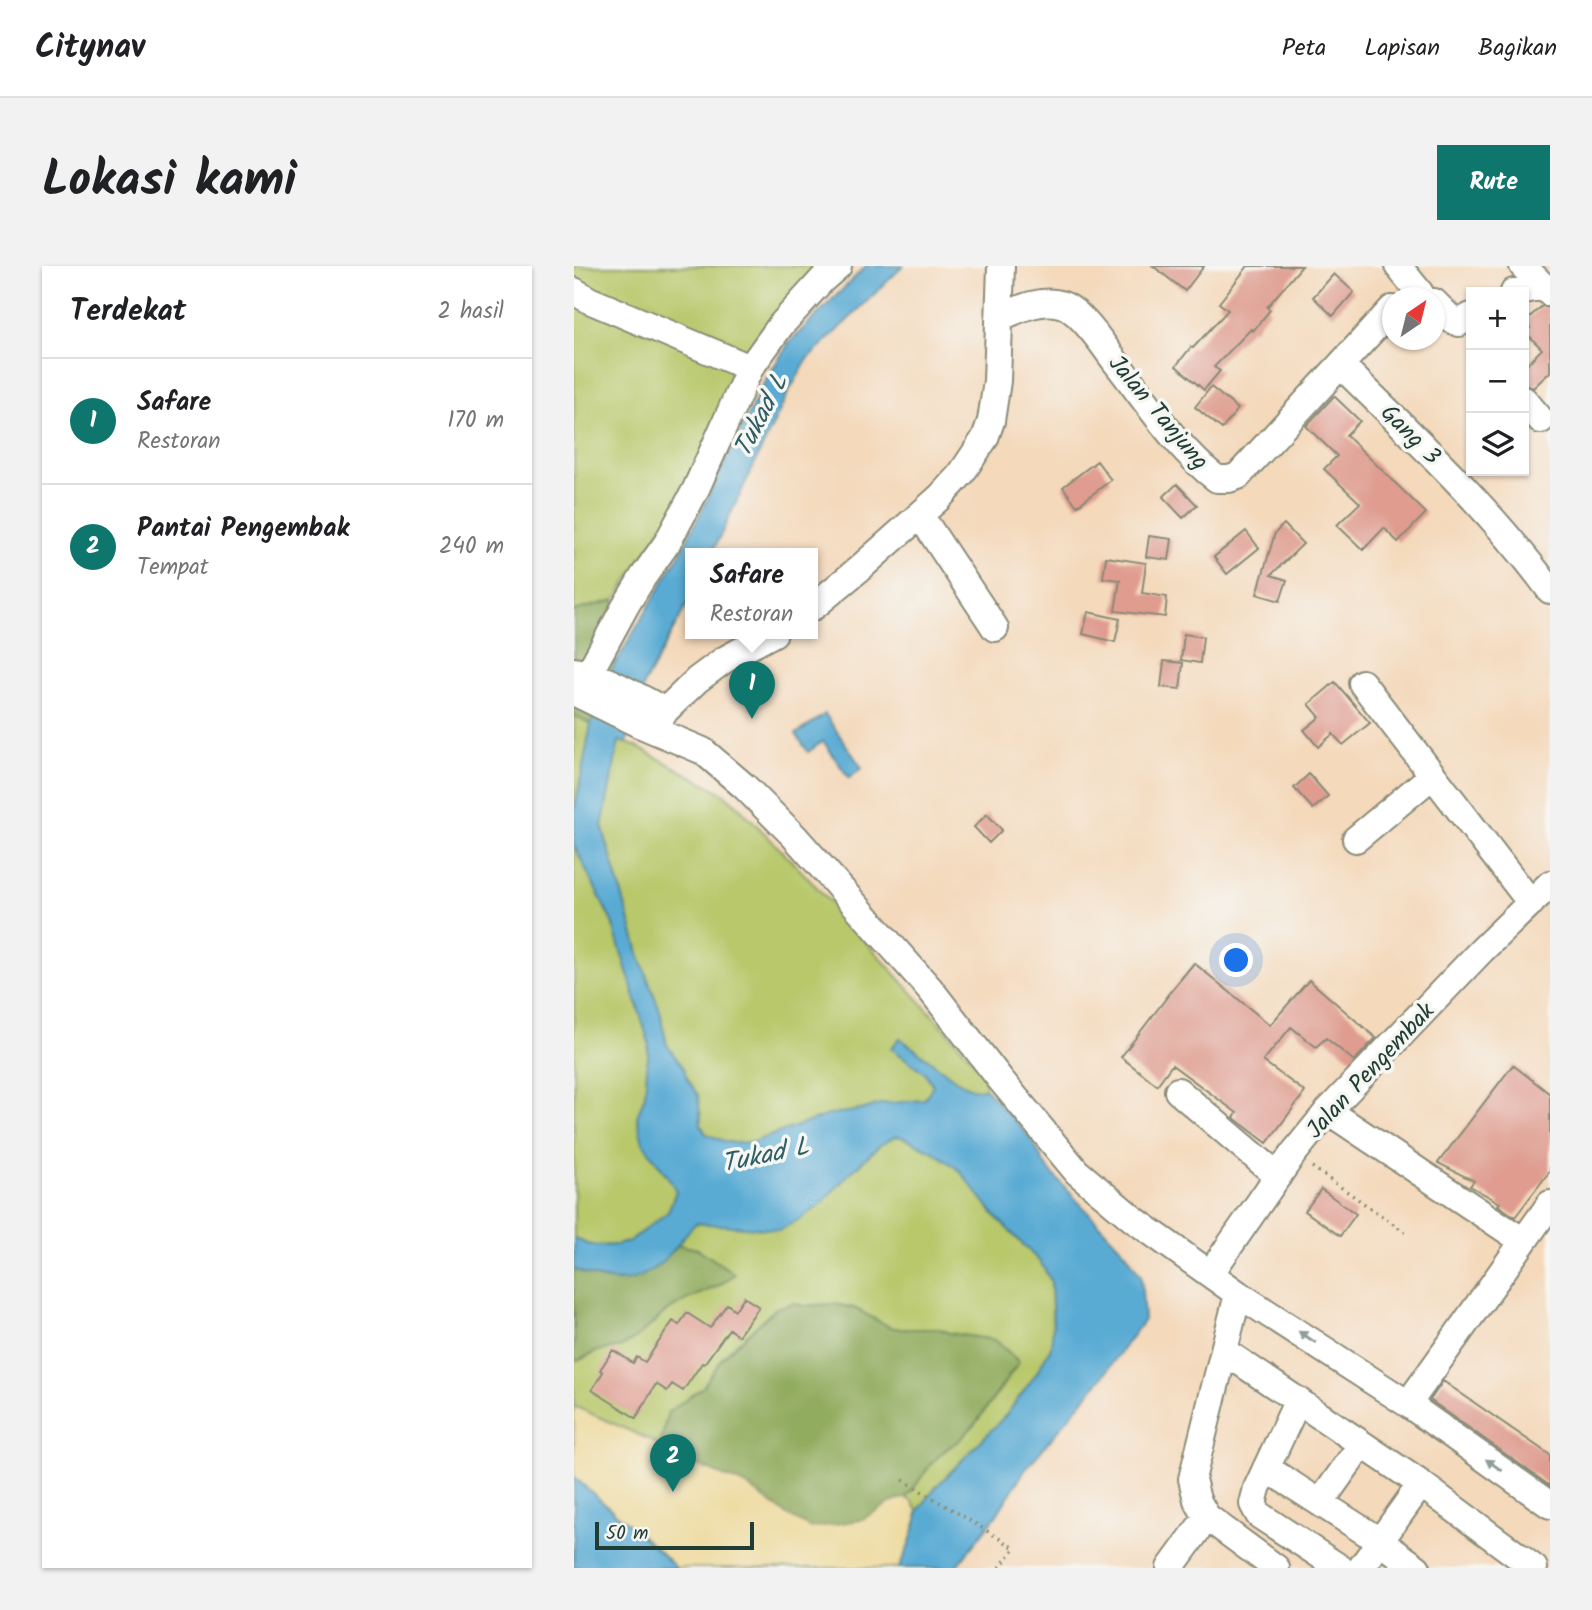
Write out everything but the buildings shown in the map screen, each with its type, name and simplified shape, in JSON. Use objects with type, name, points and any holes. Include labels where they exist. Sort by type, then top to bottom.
[{"type":"street","points":[[838,266],[781,325],[750,368],[695,491],[667,543],[626,605],[586,683],[651,717],[703,751],[794,836],[930,989],[1077,1172],[1133,1219],[1238,1294],[1408,1404],[1550,1505]]},
{"type":"street","points":[[818,603],[920,515],[961,474],[985,438],[991,421],[997,381],[1001,266]]},
{"type":"street","points":[[1398,266],[1414,287]]},
{"type":"street","points":[[1523,266],[1546,290]]},
{"type":"street","points":[[574,291],[589,300],[750,368]]},
{"type":"street","name":"Jalan Tanjung","points":[[999,318],[1026,307],[1051,302],[1064,305],[1075,312],[1173,435],[1193,458],[1217,479],[1238,476],[1382,320]]},
{"type":"street","points":[[1445,315],[1466,326]]},
{"type":"street","name":"Gang 3","points":[[1352,376],[1466,489],[1528,560],[1550,590]]},
{"type":"street","points":[[1529,406],[1541,420]]},
{"type":"street","points":[[920,515],[995,628]]},
{"type":"street","points":[[651,717],[724,660],[763,639]]},
{"type":"street","points":[[1362,683],[1531,903]]},
{"type":"street","points":[[1356,839],[1433,775]]},
{"type":"street","name":"Jalan Pengembak","points":[[1210,1274],[1293,1154],[1328,1111],[1550,884]]},
{"type":"street","points":[[1178,1091],[1278,1176]]},
{"type":"street","points":[[1328,1111],[1524,1241]]},
{"type":"street","points":[[1408,1404],[1549,1208]]},
{"type":"street","points":[[1238,1294],[1192,1479],[1197,1500],[1207,1517],[1276,1568]]},
{"type":"street","points":[[1224,1351],[1421,1485],[1534,1568]]},
{"type":"street","points":[[1298,1400],[1257,1488],[1253,1504],[1259,1516],[1340,1568]]},
{"type":"street","points":[[1321,1503],[1362,1444]]},
{"type":"street","points":[[1266,1468],[1417,1568]]},
{"type":"street","points":[[1361,1568],[1421,1485]]},
{"type":"street","points":[[1170,1568],[1207,1517]]},
{"type":"path","points":[[1293,1154],[1409,1235]]},
{"type":"path","points":[[903,1480],[1015,1548],[999,1568]]},
{"type":"green space","points":[[574,266],[819,266],[755,338],[718,414],[686,490],[615,600],[574,611]]},
{"type":"green space","points":[[615,600],[614,666],[591,724],[574,715],[574,611]]},
{"type":"green space","points":[[574,715],[591,724],[574,814]]},
{"type":"green space","points":[[619,740],[723,793],[740,808],[811,881],[983,1071],[986,1089],[973,1089],[957,1081],[900,1038],[891,1048],[925,1073],[933,1086],[924,1100],[880,1104],[828,1115],[753,1142],[734,1143],[706,1134],[701,1125],[693,1087],[667,1045],[661,1014],[641,960],[602,826]]},
{"type":"green space","points":[[574,845],[612,922],[649,1043],[645,1095],[637,1117],[652,1156],[676,1191],[668,1212],[628,1242],[617,1245],[597,1246],[574,1238]]},
{"type":"green space","points":[[896,1136],[934,1152],[959,1170],[997,1218],[1041,1263],[1051,1281],[1053,1337],[1051,1347],[1036,1374],[1007,1414],[937,1486],[918,1511],[912,1501],[905,1498],[928,1467],[973,1426],[1019,1362],[995,1340],[949,1333],[940,1329],[899,1329],[889,1327],[854,1308],[834,1304],[804,1306],[793,1303],[738,1342],[722,1358],[703,1387],[668,1412],[660,1447],[574,1406],[574,1359],[577,1361],[598,1351],[621,1347],[638,1337],[663,1314],[686,1300],[698,1249],[678,1245],[696,1223],[759,1229],[820,1204],[880,1145]]},
{"type":"green space","points":[[678,1245],[698,1249],[735,1274],[718,1286],[663,1314],[638,1337],[621,1347],[598,1351],[577,1361],[574,1359],[574,1269],[605,1280],[631,1279],[643,1275]]},
{"type":"green space","points":[[793,1303],[804,1306],[834,1304],[854,1308],[890,1327],[940,1329],[949,1333],[995,1340],[1019,1362],[974,1425],[931,1464],[905,1498],[896,1500],[861,1520],[811,1529],[747,1486],[685,1461],[660,1447],[668,1412],[703,1387],[722,1358],[776,1308]]},
{"type":"sand","points":[[574,1406],[650,1440],[685,1461],[747,1486],[787,1515],[811,1528],[861,1520],[896,1500],[905,1498],[912,1501],[918,1511],[917,1520],[899,1568],[676,1568],[574,1477]]},
{"type":"water","name":"Tukad L","points":[[866,266],[903,266],[808,359],[789,391],[714,548],[685,548],[685,608],[644,684],[639,709],[626,743],[619,741],[602,826],[641,960],[661,1014],[667,1045],[698,1095],[701,1125],[706,1134],[734,1143],[753,1142],[828,1115],[880,1104],[924,1100],[933,1085],[925,1073],[891,1048],[900,1038],[957,1081],[973,1089],[986,1089],[1031,1138],[1045,1165],[1126,1253],[1141,1276],[1144,1320],[1100,1380],[1025,1470],[996,1516],[955,1568],[899,1568],[908,1548],[918,1511],[937,1486],[1007,1414],[1036,1374],[1051,1347],[1053,1326],[1051,1281],[1041,1263],[997,1218],[959,1170],[934,1152],[896,1136],[880,1145],[821,1204],[780,1230],[696,1223],[664,1260],[641,1276],[617,1281],[574,1269],[574,1238],[597,1246],[628,1242],[668,1212],[676,1191],[643,1143],[637,1117],[645,1095],[649,1043],[612,922],[574,845],[574,814],[591,724],[614,666],[683,548],[766,379],[789,343]]},
{"type":"water","points":[[825,714],[862,768],[849,778],[823,741],[808,752],[796,734]]},
{"type":"water","points":[[574,1477],[661,1553],[676,1568],[574,1568]]},
{"type":"place","name":"Safare","points":[[752,719]]},
{"type":"place","name":"Pantai Pengembak","points":[[673,1492]]}]
